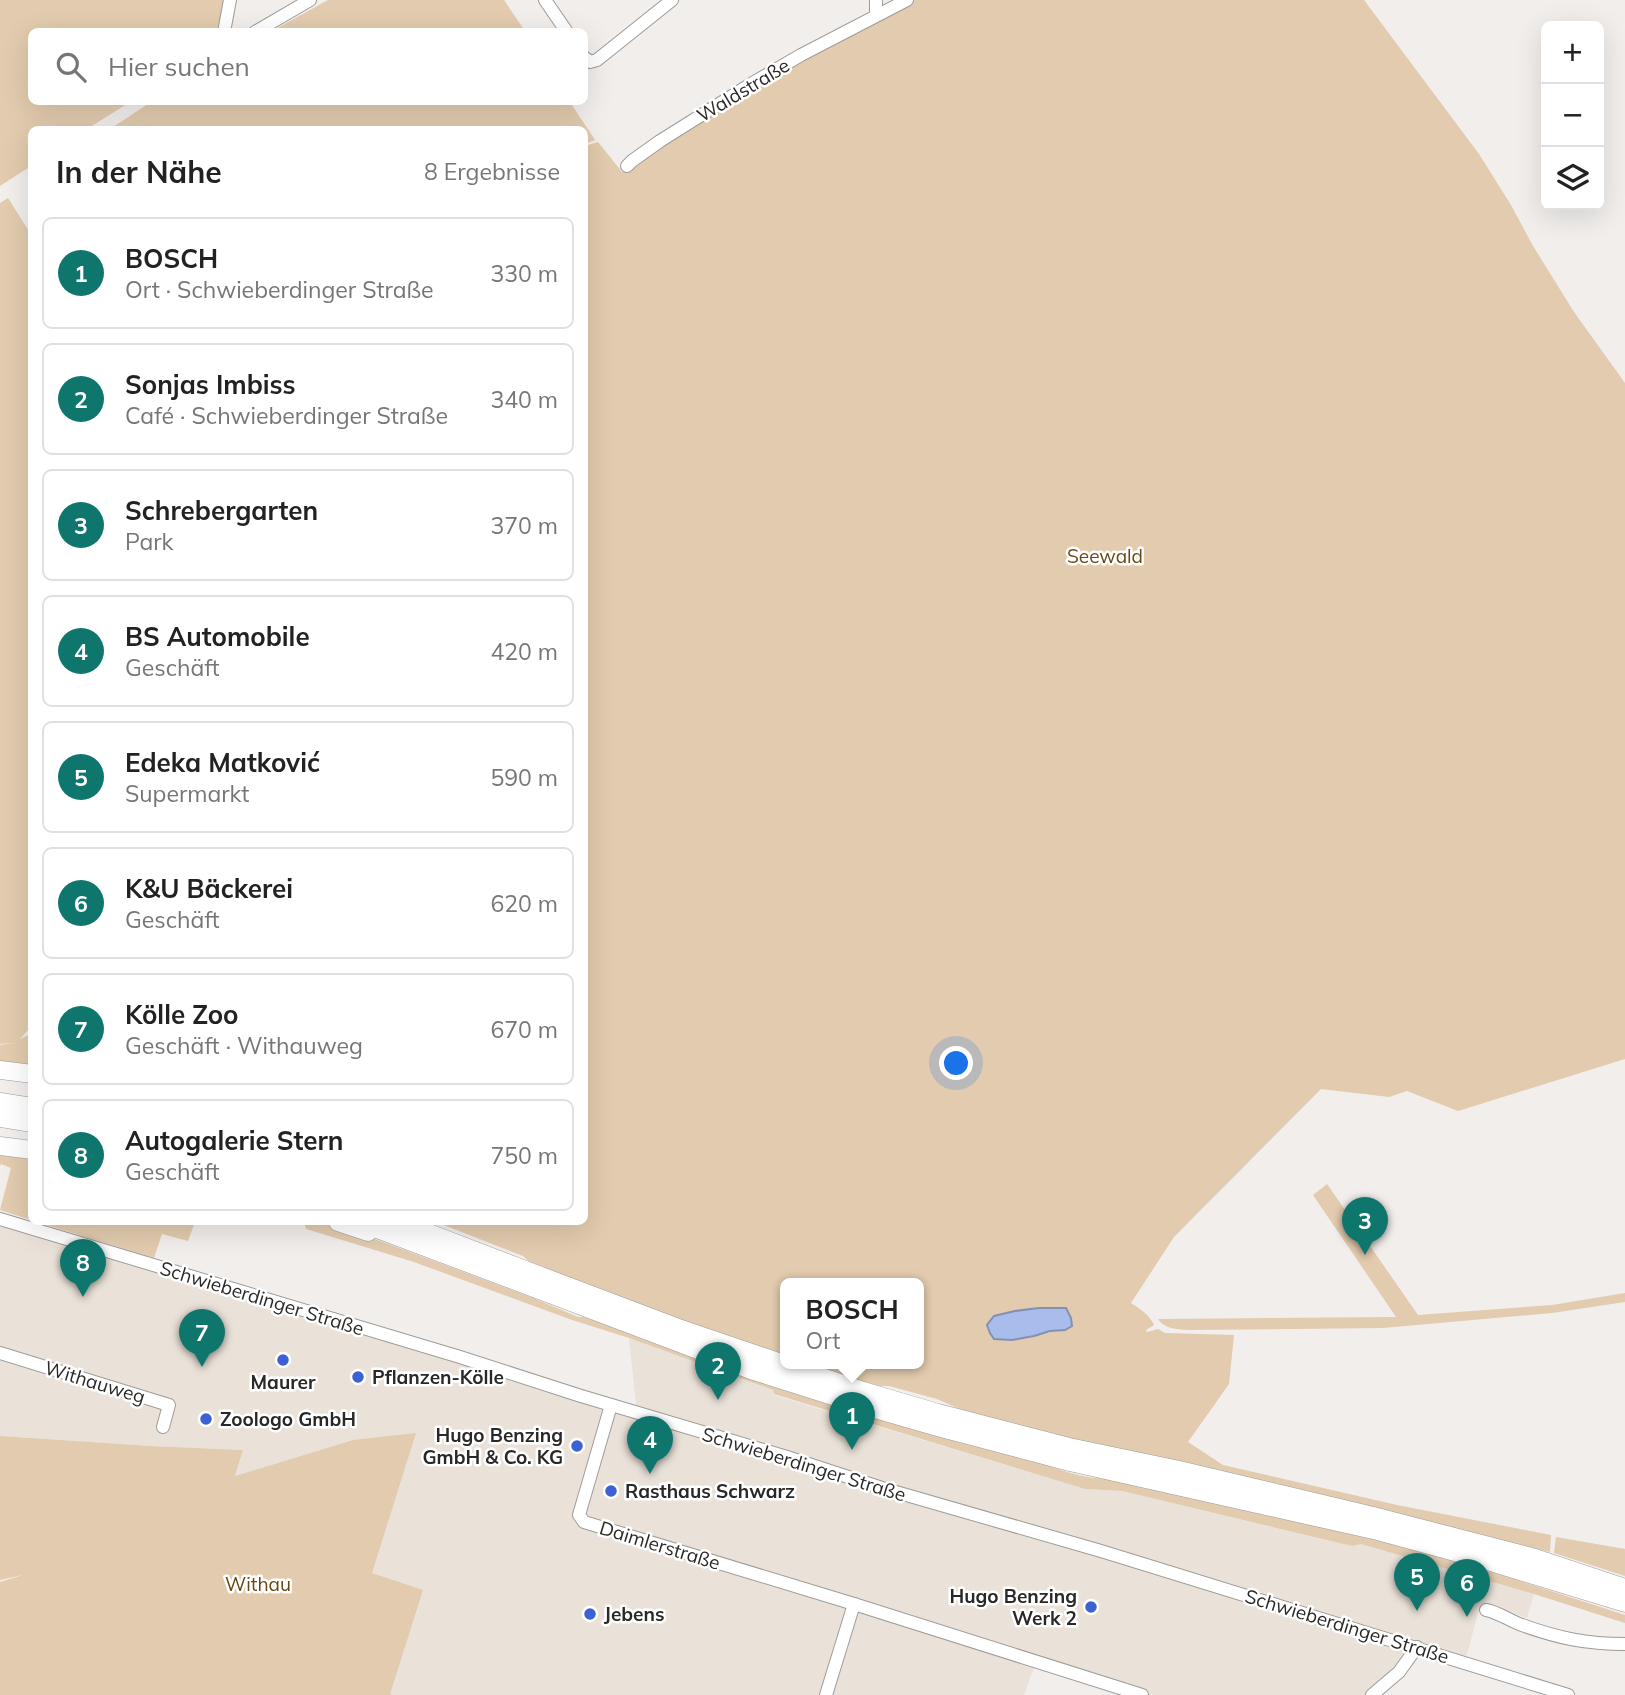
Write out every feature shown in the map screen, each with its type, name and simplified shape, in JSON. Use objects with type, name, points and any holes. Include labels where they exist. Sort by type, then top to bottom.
[{"type":"highway","points":[[0,1070],[28,1074]]},
{"type":"highway","points":[[0,1102],[28,1106]]},
{"type":"highway","points":[[0,1118],[28,1122]]},
{"type":"highway","points":[[0,1146],[28,1150]]},
{"type":"highway","points":[[347,1225],[369,1232],[397,1228],[754,1371],[871,1408],[1059,1459],[1378,1531],[1625,1603]]},
{"type":"highway","points":[[378,1225],[397,1228],[525,1270],[678,1328],[780,1363]]},
{"type":"highway","points":[[798,1369],[938,1413],[1069,1447],[1373,1516],[1535,1558],[1625,1588]]},
{"type":"street","points":[[225,28],[230,0]]},
{"type":"street","points":[[263,28],[310,0]]},
{"type":"street","points":[[545,0],[564,28]]},
{"type":"street","points":[[591,59],[673,0]]},
{"type":"street","points":[[871,18],[876,0]]},
{"type":"street","name":"Waldstraße","points":[[627,166],[711,108],[801,55],[906,0]]},
{"type":"street","name":"Schwieberdinger Straße","points":[[0,1219],[1569,1695]]},
{"type":"street","name":"Withauweg","points":[[0,1353],[169,1405],[163,1427]]},
{"type":"street","name":"Daimlerstraße","points":[[611,1405],[579,1514],[584,1522],[1142,1695]]},
{"type":"street","points":[[826,1695],[854,1604]]},
{"type":"street","points":[[1486,1611],[1576,1642],[1625,1644]]},
{"type":"street","points":[[1372,1695],[1399,1672],[1417,1647]]},
{"type":"shaded area","points":[[0,1212],[28,1220],[28,1225],[43,1225],[636,1405],[629,1338],[773,1390],[774,1395],[1085,1489],[1121,1491],[1352,1546],[1361,1544],[1534,1594],[1527,1618],[1491,1605],[1480,1606],[1465,1662],[1417,1648],[1372,1695],[1142,1695],[1036,1662],[1024,1695],[393,1695],[390,1694],[353,1440],[235,1476],[243,1450],[0,1436]]},
{"type":"green space","points":[[0,0],[225,0],[220,28],[28,28],[28,105],[125,105],[92,126],[28,126],[28,168],[0,186]]},
{"type":"green space","points":[[328,0],[504,0],[523,28],[277,28]]},
{"type":"green space","name":"Seewald","points":[[911,0],[1364,0],[1479,154],[1574,312],[1625,383],[1625,1059],[1458,1111],[1407,1091],[1389,1097],[1321,1089],[1174,1237],[1131,1303],[1152,1321],[1154,1325],[1146,1330],[1147,1332],[1158,1329],[1165,1333],[1234,1335],[1229,1384],[1188,1442],[1223,1465],[1397,1505],[1551,1535],[1550,1552],[975,1416],[937,1399],[889,1386],[873,1386],[820,1369],[924,1369],[924,1278],[780,1278],[780,1356],[534,1266],[523,1256],[444,1225],[588,1225],[588,145],[598,142],[622,172],[713,111]],"holes":[[[1039,1308],[1065,1330],[1018,1339],[994,1339],[994,1316]]]},
{"type":"green space","points":[[146,105],[572,105],[586,126],[115,126]]},
{"type":"green space","points":[[588,129],[595,140],[588,143]]},
{"type":"green space","points":[[8,198],[28,230],[28,1030],[20,1039],[28,1035],[28,1065],[0,1063],[0,1045],[13,1043],[0,1044],[0,203]]},
{"type":"green space","points":[[0,1151],[28,1156],[28,1219],[0,1210],[11,1168],[1,1164],[0,1166]]},
{"type":"green space","points":[[1327,1184],[1418,1315],[1552,1305],[1625,1293],[1625,1302],[1552,1313],[1383,1328],[1188,1330],[1171,1328],[1158,1319],[1396,1317],[1313,1195]]},
{"type":"green space","points":[[47,1225],[194,1225],[188,1241],[162,1234],[154,1258]]},
{"type":"green space","points":[[305,1225],[337,1225],[578,1317],[780,1385],[1024,1455],[1069,1473],[1092,1478],[1117,1479],[1364,1536],[1505,1576],[1625,1615],[1625,1623],[1361,1544],[1352,1546],[1122,1491],[1085,1489],[774,1394],[773,1390],[414,1262],[306,1229]]},
{"type":"green space","name":"Withau","points":[[416,1433],[372,1573],[423,1590],[390,1694],[393,1695],[0,1695],[0,1582],[23,1575],[0,1580],[0,1436],[243,1450],[235,1476],[353,1440]]},
{"type":"green space","points":[[1556,1537],[1625,1549],[1625,1576],[1554,1553]]},
{"type":"water","points":[[1039,1308],[1066,1308],[1072,1326],[1065,1330],[1012,1340],[994,1339],[990,1333],[987,1325],[994,1316]]},
{"type":"place","name":"Schrebergarten","points":[[1365,1255]]},
{"type":"place","name":"Autogalerie Stern","points":[[83,1297]]},
{"type":"place","name":"Maurer","points":[[283,1360]]},
{"type":"place","name":"Kölle Zoo","points":[[202,1367]]},
{"type":"place","name":"Pflanzen-Kölle","points":[[358,1377]]},
{"type":"place","name":"Sonjas Imbiss","points":[[718,1400]]},
{"type":"place","name":"Zoologo GmbH","points":[[206,1419]]},
{"type":"place","name":"Hugo Benzing GmbH & Co. KG","points":[[577,1446]]},
{"type":"place","name":"BOSCH","points":[[852,1450]]},
{"type":"place","name":"BS Automobile","points":[[650,1474]]},
{"type":"place","name":"Rasthaus Schwarz","points":[[611,1491]]},
{"type":"place","name":"Hugo Benzing Werk 2","points":[[1091,1607]]},
{"type":"place","name":"Edeka Matković","points":[[1417,1611]]},
{"type":"place","name":"Jebens","points":[[590,1614]]},
{"type":"place","name":"K&U Bäckerei","points":[[1467,1617]]}]
